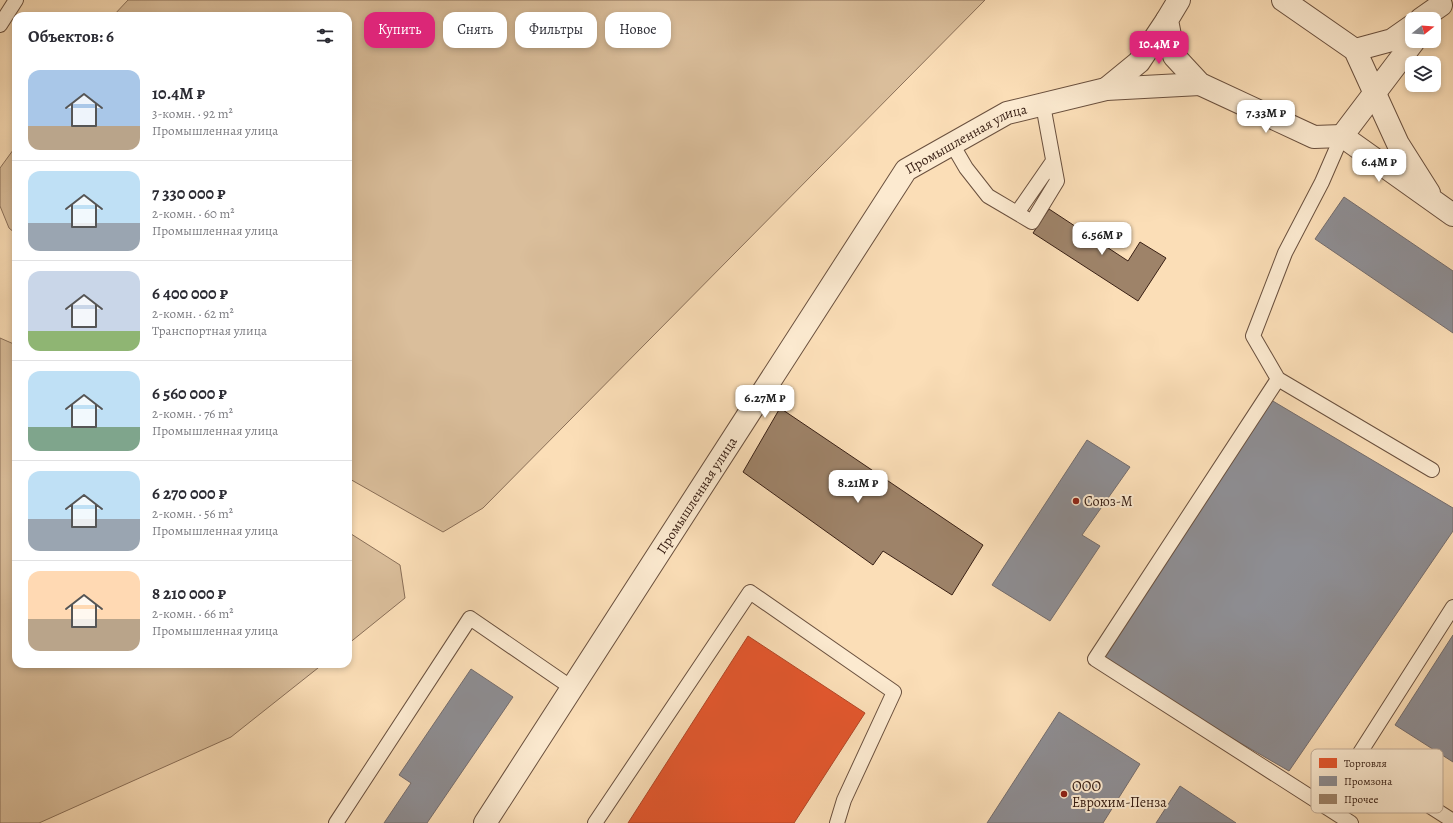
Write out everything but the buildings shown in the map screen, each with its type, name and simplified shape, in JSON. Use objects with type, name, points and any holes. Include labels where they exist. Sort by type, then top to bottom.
[{"type":"street","points":[[1106,89],[1139,62],[1180,0]]},
{"type":"street","points":[[1283,0],[1355,50],[1398,144],[1436,203]]},
{"type":"street","points":[[1167,20],[1174,56],[1200,84],[1314,137],[1342,136],[1453,215]]},
{"type":"street","points":[[1355,50],[1392,40],[1405,31]]},
{"type":"street","points":[[1342,136],[1409,48]]},
{"type":"street","points":[[1106,89],[1200,84]]},
{"type":"street","name":"Промышленная улица","points":[[485,823],[906,170],[1007,113],[1106,89]]},
{"type":"lane","points":[[0,24],[16,0]]},
{"type":"lane","points":[[952,144],[966,168],[988,196],[1017,213],[1053,161],[1043,105]]},
{"type":"lane","points":[[1342,136],[1322,182],[1284,253],[1253,336],[1278,379],[1432,470]]},
{"type":"lane","points":[[1278,379],[1095,659],[1311,797]]},
{"type":"lane","points":[[595,823],[750,592],[894,692],[844,800],[837,823]]},
{"type":"lane","points":[[1362,749],[1453,607]]},
{"type":"lane","points":[[336,823],[470,618],[572,688]]},
{"type":"lane","points":[[1335,813],[1351,823]]},
{"type":"lane","points":[[1440,813],[1453,821]]},
{"type":"shaded area","points":[[128,0],[985,0],[483,508],[443,532],[352,480],[352,12],[117,12]]},
{"type":"shaded area","points":[[12,152],[12,231],[9,228],[0,206],[0,168]]},
{"type":"shaded area","points":[[0,338],[12,343],[12,668],[318,668],[231,737],[39,823],[0,823]]},
{"type":"shaded area","points":[[352,535],[400,565],[405,598],[352,641]]},
{"type":"place","name":"Союз-М","points":[[1076,501]]},
{"type":"place","name":"ООО Еврохим-Пенза","points":[[1064,794]]}]
